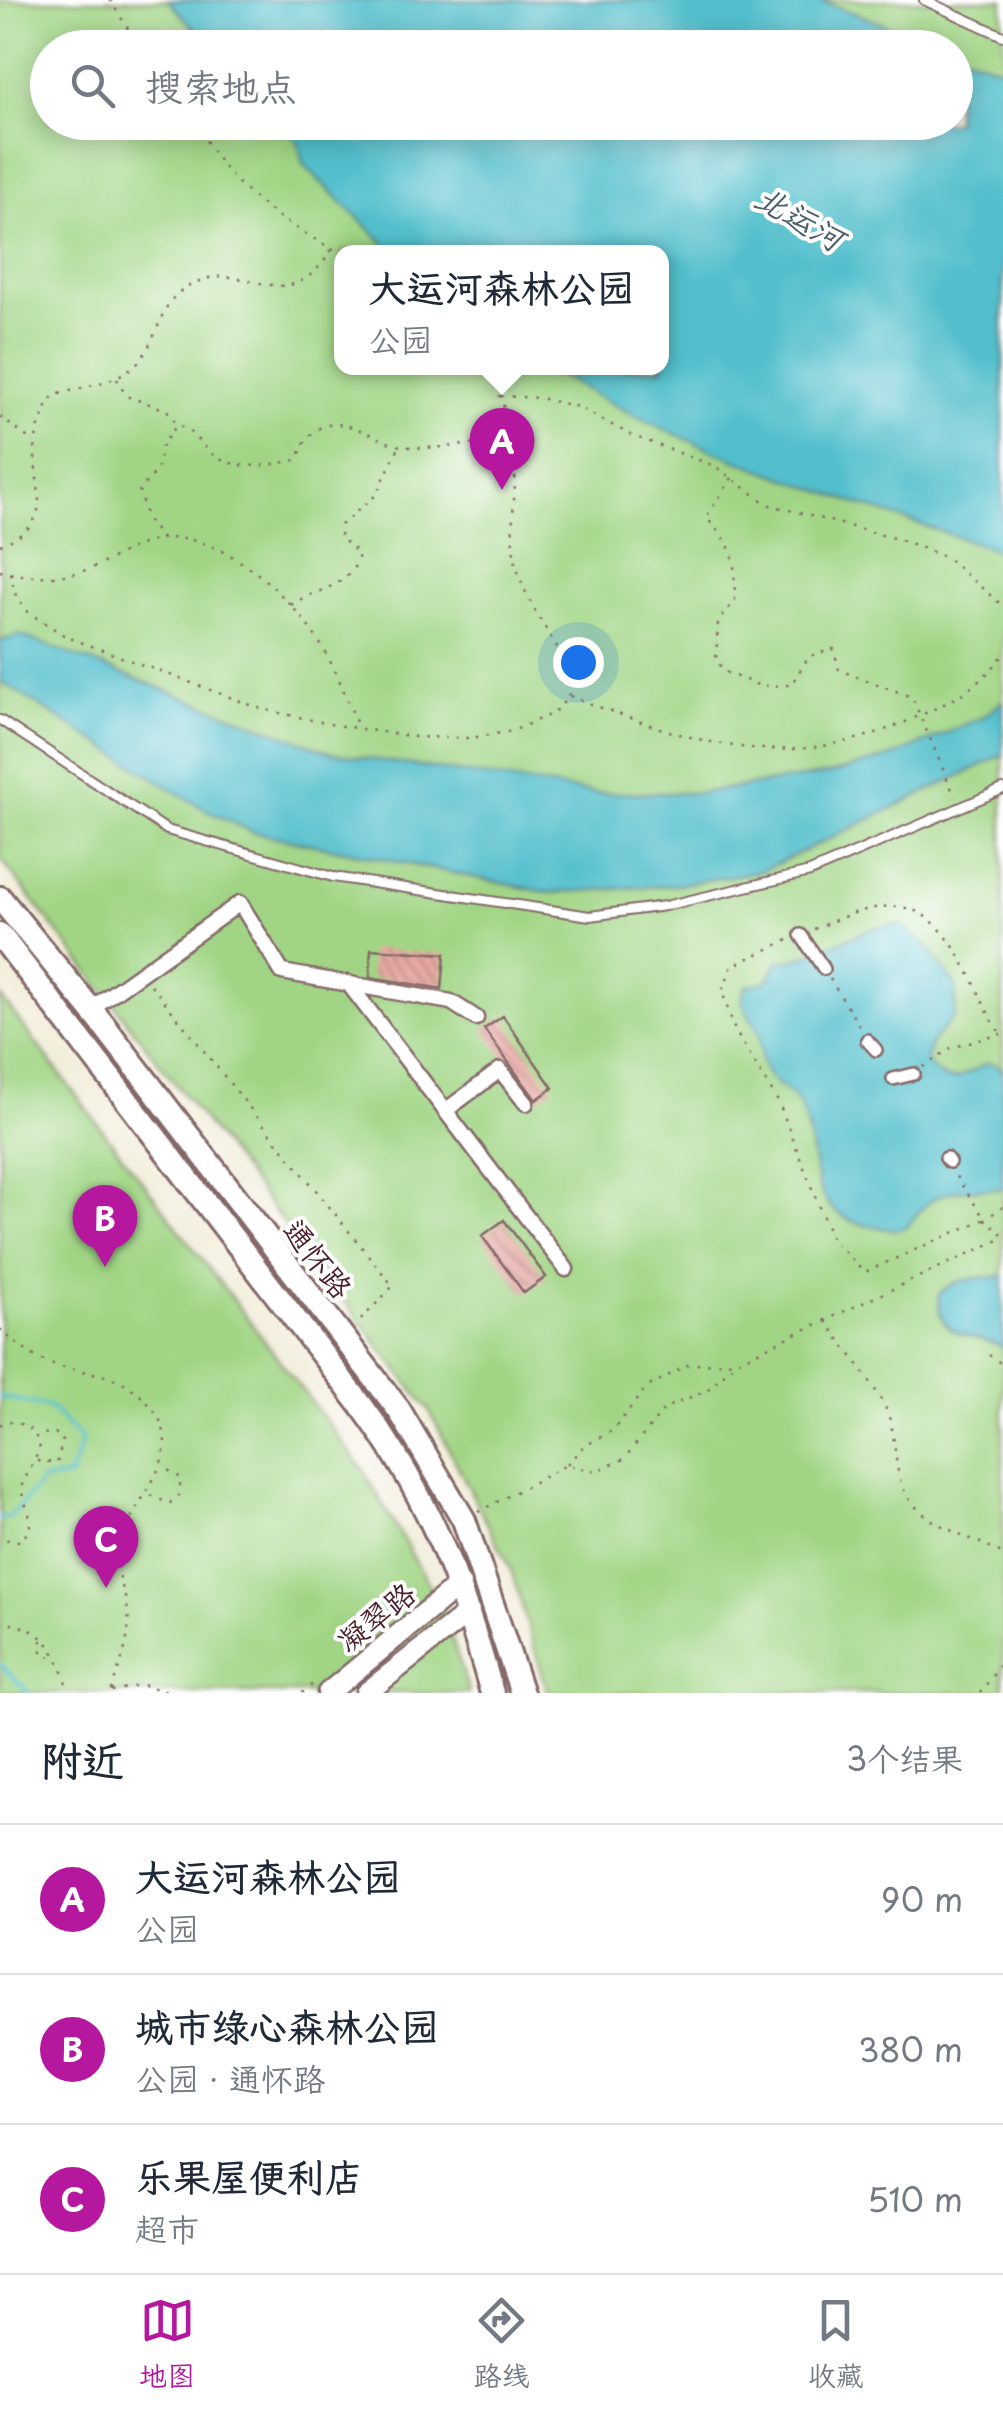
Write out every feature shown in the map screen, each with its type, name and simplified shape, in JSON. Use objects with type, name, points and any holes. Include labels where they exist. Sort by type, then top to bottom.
[{"type":"main road","name":"通怀路","points":[[0,898],[399,1410],[464,1520],[522,1693]]},
{"type":"main road","name":"通怀路","points":[[0,935],[368,1415],[406,1471],[446,1547],[492,1693]]},
{"type":"main road","name":"凝翠路","points":[[328,1693],[460,1584]]},
{"type":"main road","name":"凝翠路","points":[[368,1691],[469,1612]]},
{"type":"main road","points":[[368,1691],[382,1670],[425,1635],[423,1625],[414,1624]]},
{"type":"street","points":[[89,1010],[240,903],[282,972],[451,1002],[476,1018]]},
{"type":"street","points":[[801,935],[824,969]]},
{"type":"street","points":[[348,984],[566,1269]]},
{"type":"street","points":[[445,1111],[500,1070],[526,1103]]},
{"type":"street","points":[[894,1079],[914,1074]]},
{"type":"lane","points":[[924,0],[1003,36]]},
{"type":"lane","points":[[0,720],[167,830],[334,877],[590,916],[665,906],[810,872],[1003,789]]},
{"type":"path","points":[[110,0],[129,30]]},
{"type":"path","points":[[0,546],[30,530],[38,511],[41,484],[35,443],[53,396],[116,378],[143,356],[159,315],[182,289],[206,278],[238,280],[267,288],[296,283],[324,263],[332,249],[276,218],[240,187],[210,140]]},
{"type":"path","points":[[10,573],[16,596],[29,613],[67,637],[262,708],[359,728],[472,738],[513,731],[553,713],[568,696],[572,674],[531,604],[517,570],[510,526],[515,457],[501,396],[490,375]]},
{"type":"path","points":[[116,378],[126,396],[167,410],[177,425],[186,428],[217,458],[230,462],[296,460],[317,432],[342,425],[354,425],[400,446],[475,445],[512,437]]},
{"type":"path","points":[[501,396],[540,398],[578,407],[633,436],[715,466],[766,504],[904,541],[947,558],[1003,606]]},
{"type":"path","points":[[0,418],[35,443]]},
{"type":"path","points":[[162,539],[147,520],[139,490],[158,472],[162,445],[177,425]]},
{"type":"path","points":[[289,606],[344,580],[356,566],[359,554],[340,537],[341,525],[376,494],[400,446]]},
{"type":"path","points":[[732,478],[706,516],[727,542],[734,561],[734,600],[715,633],[716,659],[724,671],[760,686],[791,685],[809,656],[834,649],[839,670],[912,697],[955,798]]},
{"type":"path","points":[[0,571],[47,576],[84,571],[162,539],[200,543],[228,554],[289,606],[325,650],[359,728]]},
{"type":"path","points":[[568,696],[710,744],[768,751],[827,749],[918,717],[964,695],[1003,655]]},
{"type":"path","points":[[932,1062],[951,1048],[1002,1035],[944,928],[916,908],[885,908],[838,919],[732,966],[722,991],[735,1030],[779,1103],[832,1240],[865,1272],[985,1218],[1003,1206]]},
{"type":"path","points":[[824,969],[872,1045]]},
{"type":"path","points":[[141,973],[393,1286],[372,1304],[346,1341]]},
{"type":"path","points":[[566,1465],[596,1471],[624,1460],[664,1408],[707,1390],[737,1361],[1003,1236],[962,1190],[947,1160]]},
{"type":"path","points":[[826,1320],[885,1406],[902,1488],[915,1506],[943,1528],[979,1540],[1003,1554]]},
{"type":"path","points":[[0,1329],[21,1350],[56,1366],[98,1373],[129,1386],[152,1408],[163,1436],[162,1466],[150,1494],[125,1527],[118,1552],[118,1580],[128,1610],[128,1647],[111,1692]]},
{"type":"path","points":[[0,1345],[8,1336]]},
{"type":"path","points":[[989,1355],[1003,1365]]},
{"type":"path","points":[[464,1520],[566,1465],[583,1447],[612,1430],[646,1388],[687,1364],[737,1361]]},
{"type":"path","points":[[0,1425],[5,1421],[26,1424],[36,1434],[40,1449],[21,1487],[34,1520],[29,1532],[20,1542],[0,1540]]},
{"type":"path","points":[[36,1434],[55,1433],[63,1440],[57,1464],[36,1460]]},
{"type":"path","points":[[150,1494],[169,1504],[178,1495],[180,1478],[162,1466]]},
{"type":"path","points":[[0,1623],[34,1631],[42,1638],[56,1654],[68,1693]]},
{"type":"path","points":[[42,1638],[40,1649],[48,1658],[56,1654]]},
{"type":"path","points":[[980,1693],[1003,1661]]},
{"type":"path","points":[[111,1692],[142,1685],[176,1693]]},
{"type":"green space","points":[[0,0],[1003,0],[1003,1693],[548,1693],[511,1570],[429,1410],[0,858]]},
{"type":"green space","points":[[0,996],[362,1468],[443,1609],[469,1693],[0,1693]]},
{"type":"water","points":[[168,0],[819,0],[899,30],[195,30]]},
{"type":"water","name":"北运河","points":[[973,58],[1003,69],[1003,552],[770,473],[657,426],[561,375],[669,375],[669,245],[386,245],[303,164],[298,142],[973,140]]},
{"type":"water","points":[[20,635],[332,753],[597,793],[699,793],[834,773],[896,755],[983,717],[1003,701],[1003,755],[762,871],[675,885],[550,893],[252,832],[202,808],[0,681],[0,641]]},
{"type":"water","points":[[901,925],[927,946],[956,986],[955,1016],[931,1043],[927,1059],[931,1068],[945,1078],[956,1079],[988,1063],[998,1065],[1003,1073],[1003,1189],[949,1192],[928,1203],[908,1226],[894,1230],[849,1220],[823,1196],[799,1104],[766,1072],[759,1034],[743,1000],[747,986],[768,981],[778,961],[810,954],[869,930]]},
{"type":"water","points":[[1003,1276],[1003,1348],[949,1328],[939,1309],[939,1294],[969,1279]]},
{"type":"building","points":[[371,949],[445,954],[442,989],[370,977]]},
{"type":"building","points":[[503,1016],[553,1088],[536,1100],[484,1029]]},
{"type":"building","points":[[504,1220],[546,1277],[524,1293],[482,1236]]},
{"type":"waterway","points":[[0,1397],[50,1407],[82,1440],[69,1477],[43,1480],[11,1516],[0,1519]]},
{"type":"waterway","points":[[0,1664],[29,1693]]},
{"type":"place","name":"大运河森林公园","points":[[502,490]]},
{"type":"place","name":"城市绿心森林公园","points":[[105,1267]]},
{"type":"place","name":"乐果屋便利店","points":[[106,1588]]}]
